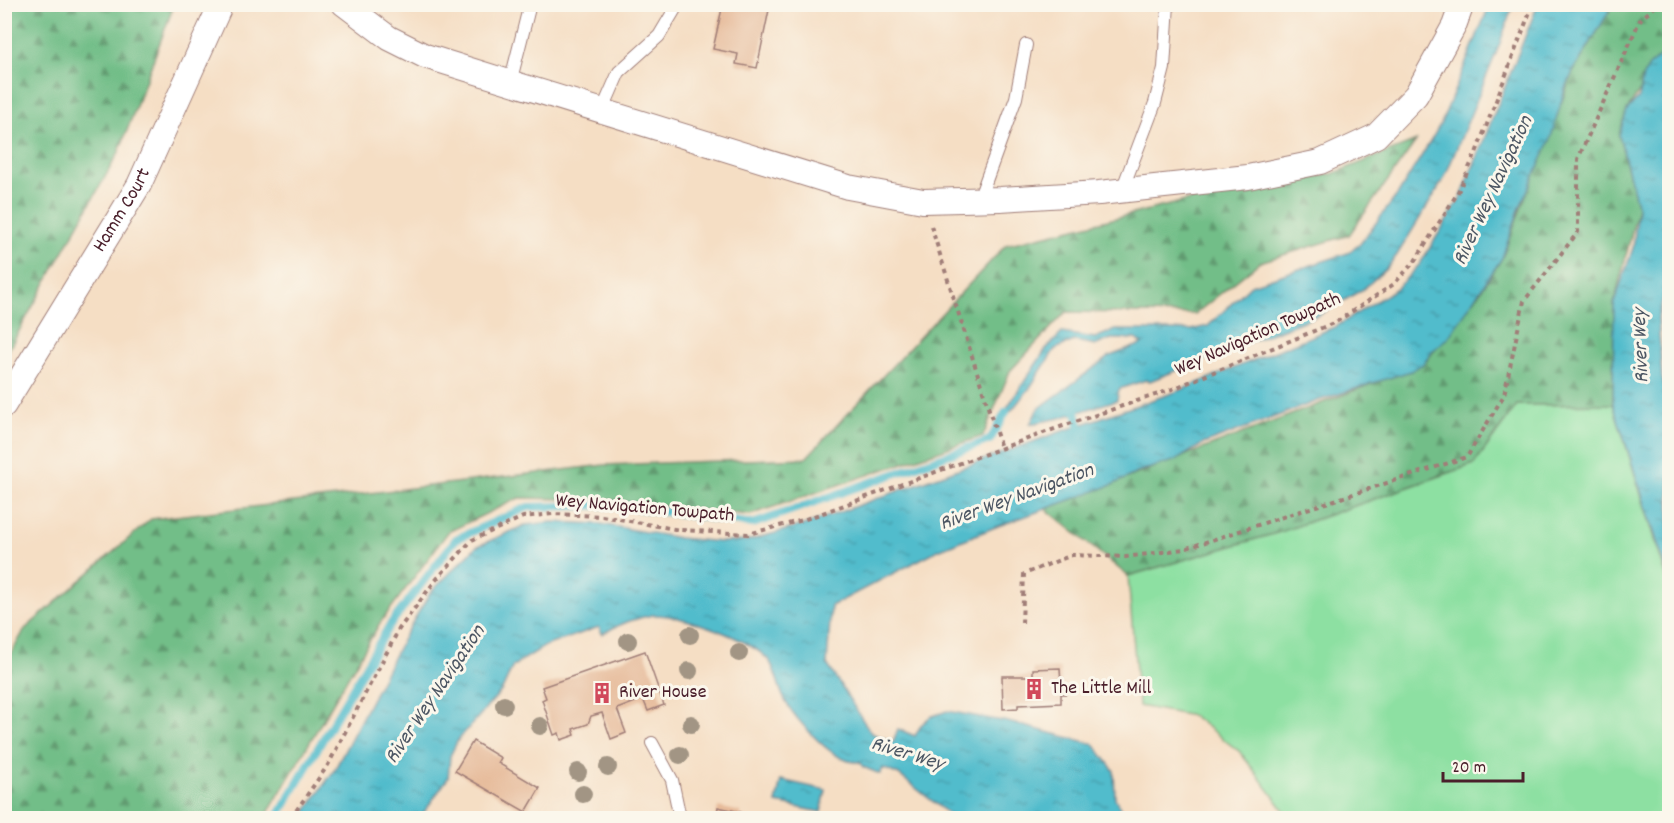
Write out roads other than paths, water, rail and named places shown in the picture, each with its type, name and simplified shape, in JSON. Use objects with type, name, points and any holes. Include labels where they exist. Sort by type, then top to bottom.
[{"type":"street","name":"Hamm Court","points":[[4,405],[139,185],[221,4]]},
{"type":"street","points":[[344,4],[389,38],[425,56],[848,187],[923,201],[979,200],[1122,190],[1248,177],[1320,162],[1376,136],[1416,95],[1454,26],[1462,4]]},
{"type":"lane","points":[[510,82],[530,4]]},
{"type":"lane","points":[[602,111],[619,72],[659,36],[678,4]]},
{"type":"lane","points":[[1122,190],[1141,145],[1164,68],[1168,4]]},
{"type":"lane","points":[[979,200],[1016,98],[1026,45]]},
{"type":"lane","points":[[652,743],[672,780],[680,819]]},
{"type":"water","points":[[1490,4],[1513,5],[1499,46],[1444,179],[1397,255],[1386,269],[1362,290],[1321,314],[1150,381],[1146,380],[1119,389],[1117,400],[1060,418],[1030,424],[1038,409],[1110,356],[1142,344],[1136,339],[1111,339],[1097,345],[1074,341],[1055,349],[1029,389],[1010,412],[1006,412],[1046,349],[1062,333],[1095,338],[1115,330],[1191,330],[1208,326],[1251,285],[1348,253],[1360,244],[1398,194],[1442,121]]},
{"type":"water","points":[[1538,4],[1613,5],[1573,72],[1564,93],[1550,141],[1520,207],[1502,258],[1448,338],[1432,351],[1423,364],[1411,371],[1317,401],[1203,444],[1177,460],[1141,471],[1112,485],[938,550],[831,606],[827,664],[871,733],[893,742],[898,729],[915,736],[921,725],[930,717],[947,711],[1008,722],[1094,744],[1114,771],[1115,798],[1125,818],[954,818],[899,775],[883,768],[880,774],[863,767],[860,762],[846,760],[819,742],[787,704],[770,662],[749,645],[697,623],[680,618],[653,615],[627,622],[602,634],[599,627],[545,646],[513,666],[502,690],[458,740],[450,756],[448,778],[420,818],[301,818],[335,769],[406,633],[430,593],[476,547],[525,525],[553,522],[601,524],[679,538],[721,542],[747,541],[807,524],[1178,391],[1337,326],[1397,288],[1420,264],[1461,197]]},
{"type":"water","name":"River Wey","points":[[1669,49],[1670,274],[1658,317],[1662,378],[1670,412],[1669,579],[1613,404],[1614,303],[1633,248],[1638,208],[1619,135],[1627,110],[1639,98],[1643,76],[1649,66]]},
{"type":"water","points":[[781,780],[826,790],[821,812],[776,803]]},
{"type":"waterway","points":[[1074,403],[1081,434]]},
{"type":"waterway","points":[[277,818],[389,626],[456,539],[528,507],[615,505],[753,524],[990,440],[1006,412]]},
{"type":"place","name":"The Little Mill","points":[[1034,689]]},
{"type":"place","name":"River House","points":[[602,693]]},
{"type":"water label","name":"River Wey Navigation","points":[[1494,191]]},
{"type":"water label","name":"River Wey Navigation","points":[[1017,498]]},
{"type":"water label","name":"River Wey Navigation","points":[[436,695]]}]
